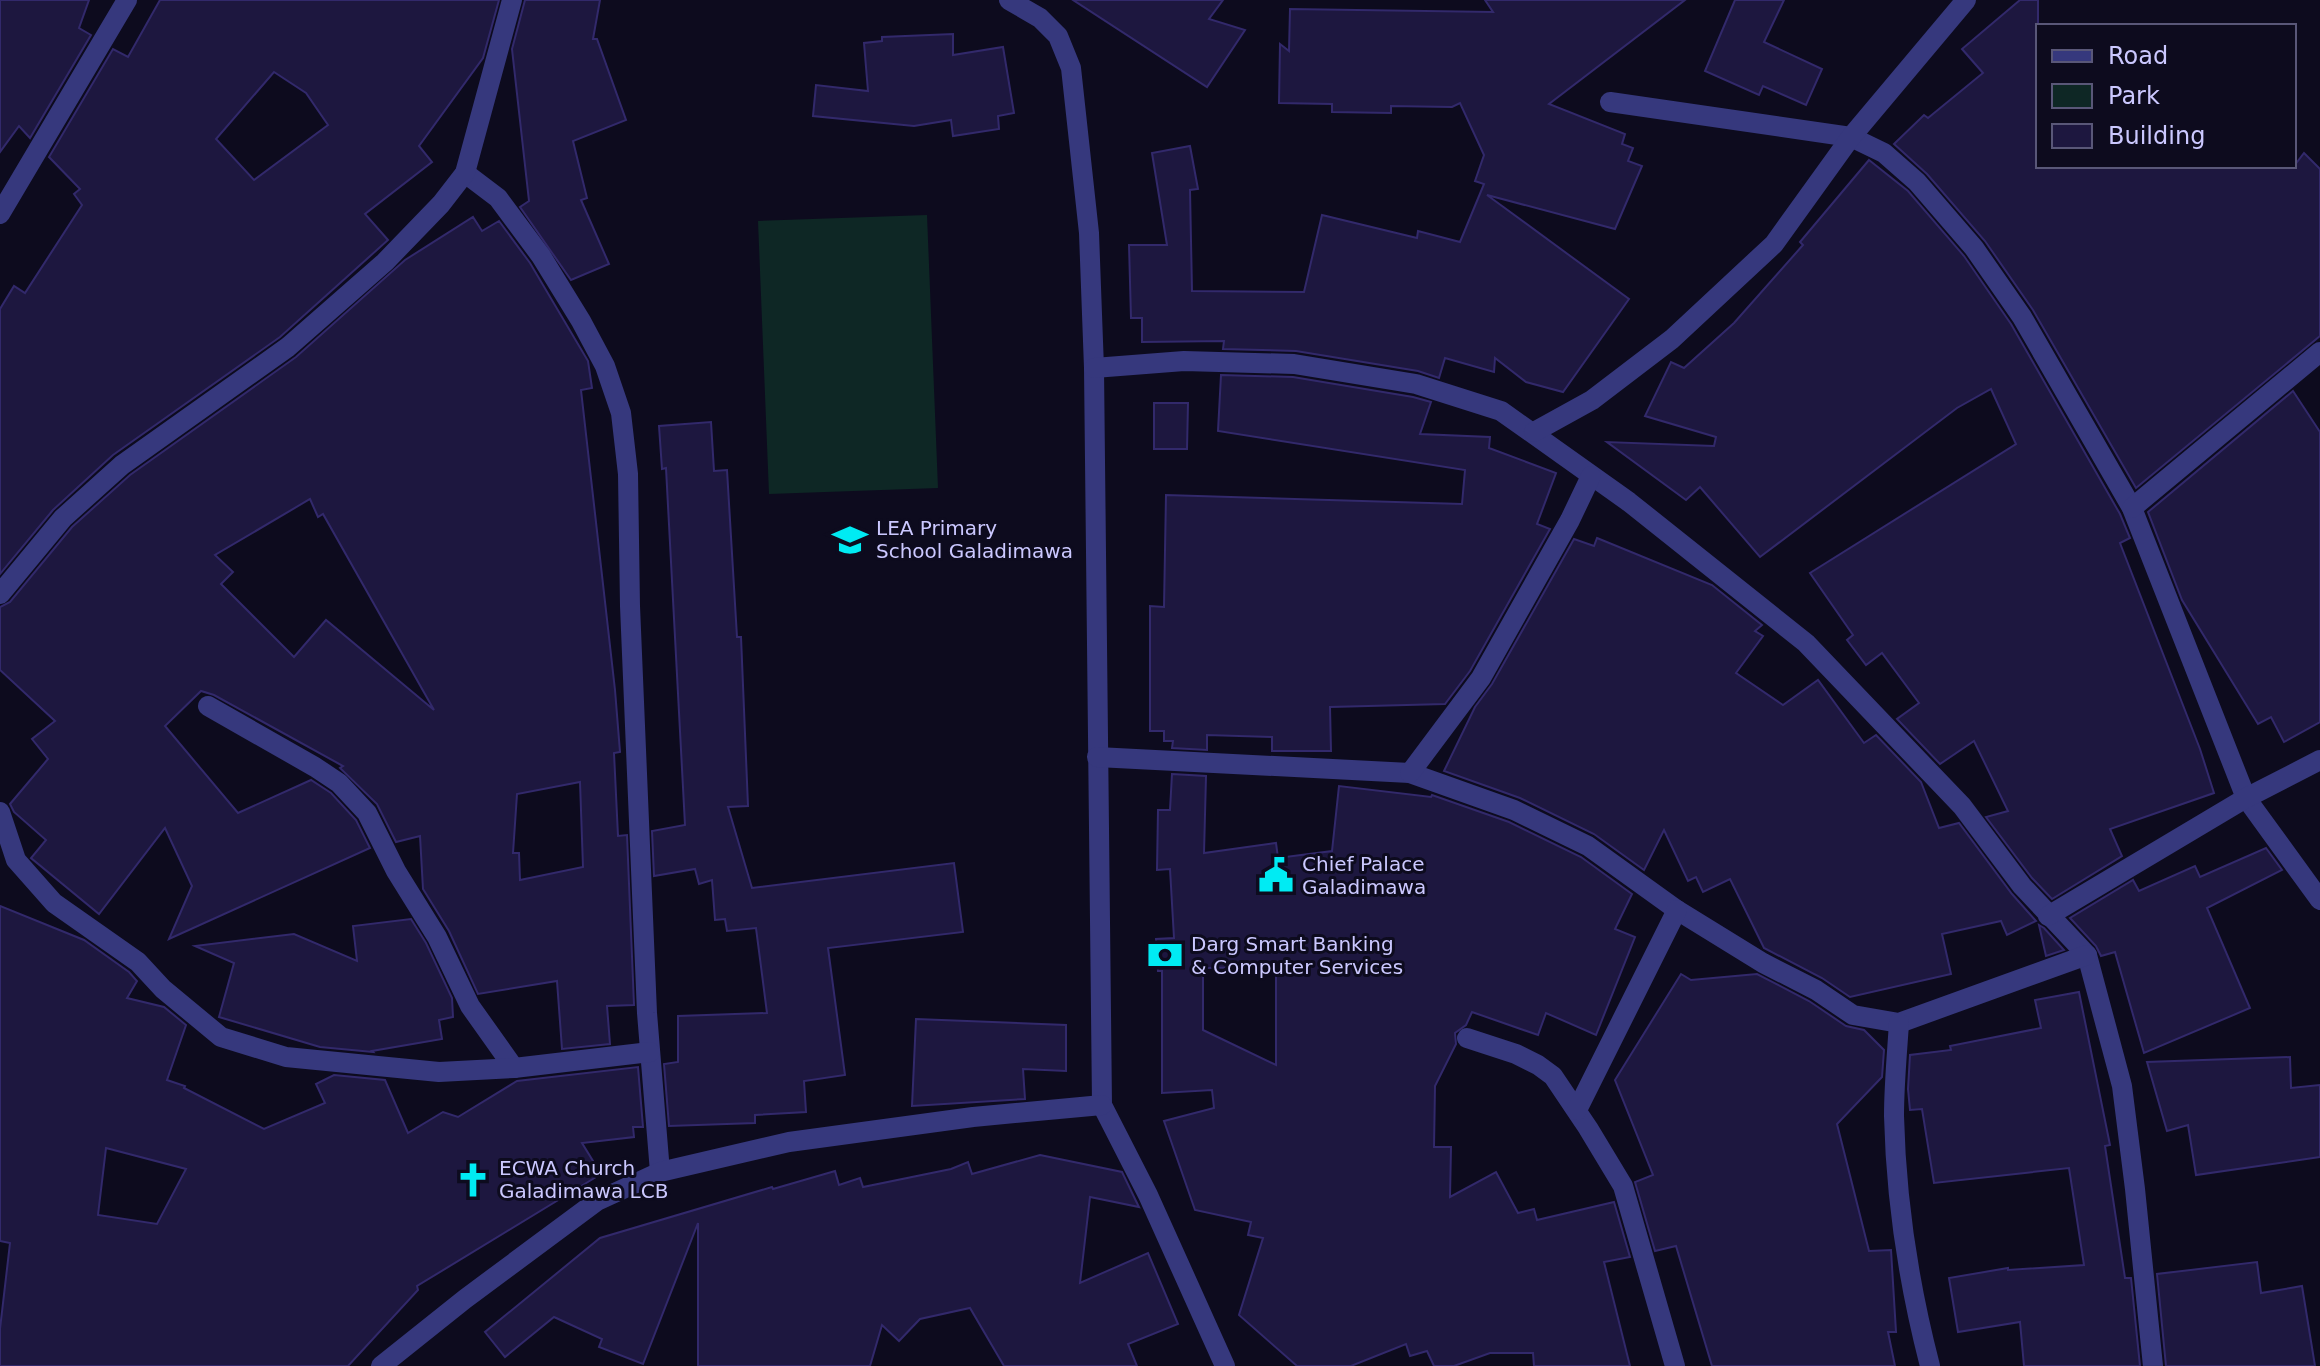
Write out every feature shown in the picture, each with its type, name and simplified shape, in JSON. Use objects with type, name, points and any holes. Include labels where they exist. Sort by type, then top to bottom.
[{"type":"street","points":[[3,202],[127,0]]},
{"type":"street","points":[[0,594],[75,507],[122,465],[288,347],[385,262],[465,173],[512,0]]},
{"type":"street","points":[[1009,0],[1040,18],[1058,36],[1071,68],[1089,233],[1094,368],[1102,1105],[1148,1195],[1225,1366]]},
{"type":"street","points":[[1534,432],[1592,400],[1672,339],[1774,244],[1851,137],[1966,0]]},
{"type":"street","points":[[1610,102],[1851,137],[1884,153],[1917,182],[1974,248],[2022,317],[2132,508],[2246,798],[2320,900]]},
{"type":"street","points":[[465,173],[498,198],[541,256],[605,366],[621,413],[628,474],[631,622],[650,1052],[660,1172]]},
{"type":"street","points":[[2132,508],[2320,352]]},
{"type":"street","points":[[1094,368],[1184,361],[1294,364],[1416,384],[1501,411],[1629,502],[1806,643],[1962,806],[2022,886],[2087,955],[2122,1086],[2153,1366]]},
{"type":"street","points":[[1410,773],[1481,678],[1570,520],[1591,476]]},
{"type":"street","points":[[208,706],[339,783],[367,813],[396,871],[437,937],[470,1006],[514,1068]]},
{"type":"street","points":[[1097,757],[1410,773],[1514,810],[1588,846],[1677,910],[1763,963],[1816,990],[1853,1015],[1899,1023],[2087,955]]},
{"type":"street","points":[[2048,916],[2246,798],[2320,760]]},
{"type":"street","points":[[0,812],[16,860],[54,903],[138,962],[163,989],[221,1037],[286,1057],[439,1072],[514,1068],[650,1052]]},
{"type":"street","points":[[1577,1110],[1677,910]]},
{"type":"street","points":[[1899,1023],[1894,1115],[1901,1221],[1930,1366]]},
{"type":"street","points":[[1467,1038],[1516,1054],[1538,1065],[1553,1076],[1577,1110],[1623,1186],[1675,1366]]},
{"type":"street","points":[[381,1366],[597,1201],[660,1172],[789,1142],[973,1117],[1102,1105]]},
{"type":"green space","points":[[927,215],[938,488],[769,494],[758,221]]},
{"type":"building","points":[[0,0],[89,0],[79,28],[91,35],[30,138],[19,126],[0,152]]},
{"type":"building","points":[[160,0],[499,0],[483,58],[419,146],[432,162],[365,214],[388,240],[280,337],[113,455],[53,510],[0,574],[0,309],[14,286],[25,293],[82,205],[74,194],[80,189],[49,157],[113,49],[128,57]],"holes":[[[274,72],[306,93],[328,125],[254,180],[216,139]]]},
{"type":"building","points":[[525,0],[600,0],[593,39],[597,39],[626,120],[573,141],[587,198],[581,200],[609,264],[571,280],[520,207],[529,201],[512,49]]},
{"type":"building","points":[[1073,0],[1223,0],[1209,19],[1245,30],[1207,87]]},
{"type":"building","points":[[1485,0],[1685,0],[1549,104],[1625,134],[1622,144],[1633,148],[1628,161],[1642,166],[1615,229],[1487,195],[1629,299],[1563,392],[1526,382],[1495,358],[1494,372],[1445,358],[1439,378],[1418,371],[1296,351],[1223,349],[1224,341],[1142,342],[1142,318],[1131,318],[1129,245],[1167,245],[1152,153],[1190,146],[1198,189],[1190,190],[1192,291],[1304,292],[1322,215],[1417,238],[1418,231],[1460,242],[1484,184],[1475,181],[1484,155],[1460,103],[1452,107],[1391,106],[1391,113],[1332,112],[1332,104],[1279,103],[1280,44],[1289,51],[1290,9],[1493,12]]},
{"type":"building","points":[[1735,0],[1784,0],[1764,42],[1822,69],[1806,105],[1763,86],[1759,95],[1705,71]]},
{"type":"building","points":[[2020,0],[2038,0],[2036,168],[2296,168],[2304,153],[2320,169],[2320,336],[2136,488],[2033,310],[1985,241],[1927,174],[1894,144],[1924,115],[1928,118],[1983,73],[1962,49]]},
{"type":"building","points":[[953,34],[953,55],[1003,47],[1014,113],[998,116],[999,129],[953,136],[951,120],[914,126],[813,116],[816,85],[868,91],[864,43],[882,41],[882,37]]},
{"type":"building","points":[[1869,160],[1908,191],[1964,256],[2011,324],[2120,514],[2130,538],[2120,543],[2214,793],[2110,829],[2122,856],[2052,899],[2032,878],[1986,817],[2008,811],[1974,741],[1940,764],[1897,719],[1919,703],[1882,653],[1866,665],[1847,640],[1853,635],[1810,573],[2016,444],[1991,389],[1957,408],[1760,557],[1700,487],[1686,500],[1607,442],[1714,446],[1716,437],[1645,416],[1671,362],[1684,368],[1734,323],[1803,245],[1800,242]]},
{"type":"building","points":[[473,217],[482,231],[499,221],[530,263],[588,361],[592,388],[581,390],[615,690],[620,752],[614,753],[618,836],[627,835],[634,1005],[607,1006],[610,1044],[562,1049],[557,981],[478,994],[449,931],[423,889],[420,836],[396,842],[377,804],[340,768],[343,766],[214,695],[201,691],[165,726],[238,813],[311,780],[331,793],[356,820],[370,848],[169,939],[192,886],[165,828],[99,914],[31,858],[46,840],[14,812],[10,804],[48,759],[32,739],[55,721],[0,670],[0,607],[10,602],[72,527],[130,475],[296,357],[405,260]],"holes":[[[310,499],[318,517],[323,514],[434,710],[326,620],[294,657],[221,584],[233,572],[215,555]],[[580,782],[583,867],[520,880],[519,853],[513,853],[517,794]]]},
{"type":"building","points":[[1221,375],[1293,377],[1431,402],[1420,434],[1490,437],[1489,448],[1556,473],[1537,524],[1550,529],[1470,671],[1445,704],[1330,707],[1331,751],[1272,751],[1272,737],[1207,735],[1207,750],[1172,748],[1173,741],[1164,741],[1164,731],[1150,731],[1150,606],[1164,607],[1166,495],[1462,504],[1465,470],[1218,431]]},
{"type":"building","points":[[2293,391],[2320,432],[2320,722],[2284,742],[2271,717],[2258,724],[2182,600],[2148,512]]},
{"type":"building","points":[[1154,403],[1188,403],[1187,449],[1154,449]]},
{"type":"building","points":[[711,422],[714,471],[727,470],[737,637],[741,637],[748,806],[728,807],[752,888],[954,863],[963,932],[828,948],[845,1075],[804,1081],[806,1112],[755,1115],[755,1123],[669,1126],[664,1064],[678,1062],[678,1016],[767,1013],[756,928],[727,931],[725,919],[715,920],[712,880],[699,884],[695,869],[654,876],[652,831],[685,825],[666,468],[662,469],[659,426]]},
{"type":"building","points":[[1597,538],[1712,585],[1762,625],[1755,631],[1763,636],[1736,673],[1783,705],[1818,680],[1864,743],[1876,735],[1921,782],[1939,828],[1959,823],[2036,921],[2007,935],[2001,921],[1942,934],[1951,974],[1850,997],[1822,978],[1764,948],[1730,879],[1703,892],[1696,877],[1688,881],[1664,830],[1644,870],[1594,834],[1520,798],[1444,771],[1475,707],[1492,684],[1574,539],[1594,546]]},
{"type":"building","points":[[1172,774],[1206,776],[1204,853],[1276,843],[1278,858],[1332,851],[1339,786],[1432,795],[1509,822],[1581,857],[1632,894],[1615,929],[1635,937],[1596,1035],[1546,1013],[1538,1035],[1472,1012],[1466,1025],[1455,1033],[1456,1044],[1435,1086],[1434,1147],[1451,1147],[1450,1197],[1496,1172],[1518,1213],[1534,1209],[1537,1220],[1614,1202],[1630,1257],[1604,1262],[1630,1366],[1534,1366],[1533,1353],[1490,1353],[1454,1366],[1434,1366],[1427,1351],[1410,1356],[1406,1344],[1351,1366],[1297,1366],[1239,1315],[1263,1238],[1248,1235],[1251,1222],[1195,1210],[1164,1121],[1214,1108],[1212,1090],[1162,1093],[1162,971],[1158,971],[1156,939],[1174,938],[1170,869],[1157,870],[1158,810],[1170,810]],"holes":[[[1276,967],[1276,1065],[1203,1030],[1203,968]]]},
{"type":"building","points":[[2266,848],[2282,870],[2207,908],[2250,1008],[2144,1053],[2115,952],[2101,956],[2096,946],[2070,918],[2133,880],[2139,891],[2195,866],[2200,877]]},
{"type":"building","points":[[0,906],[84,940],[129,972],[137,981],[127,998],[164,1007],[186,1025],[167,1080],[185,1086],[264,1129],[325,1103],[316,1084],[334,1075],[385,1080],[408,1133],[443,1112],[458,1117],[517,1081],[638,1067],[643,1127],[633,1127],[634,1137],[582,1143],[601,1174],[417,1286],[418,1290],[348,1366],[0,1366],[0,1329],[10,1243],[0,1241]],"holes":[[[106,1148],[186,1169],[157,1224],[98,1215]]]},
{"type":"building","points":[[411,919],[452,998],[453,1017],[439,1020],[442,1039],[373,1052],[320,1047],[219,1017],[234,963],[195,946],[294,934],[357,961],[353,926]]},
{"type":"building","points":[[2039,925],[2044,928],[2064,950],[2046,956]]},
{"type":"building","points":[[1681,974],[1691,980],[1757,974],[1809,1001],[1846,1026],[1864,1030],[1884,1050],[1882,1077],[1837,1124],[1869,1251],[1891,1250],[1896,1332],[1888,1332],[1895,1366],[1712,1366],[1676,1246],[1655,1251],[1635,1182],[1653,1175],[1615,1080]]},
{"type":"building","points":[[2079,992],[2110,1145],[2105,1146],[2125,1278],[2131,1278],[2140,1366],[2024,1366],[2020,1322],[1958,1332],[1949,1278],[2008,1268],[2084,1265],[2069,1168],[1934,1183],[1922,1109],[1910,1110],[1910,1055],[1951,1050],[1950,1046],[2041,1028],[2035,1000]]},
{"type":"building","points":[[916,1019],[1066,1025],[1066,1071],[1023,1069],[1025,1099],[912,1106]]},
{"type":"building","points":[[2290,1057],[2291,1088],[2320,1085],[2320,1157],[2196,1175],[2188,1125],[2167,1131],[2147,1062]]},
{"type":"building","points":[[1040,1155],[1122,1172],[1139,1207],[1090,1197],[1080,1283],[1148,1253],[1178,1324],[1128,1344],[1137,1366],[1004,1366],[970,1308],[920,1319],[899,1341],[882,1325],[870,1366],[698,1366],[698,1223],[643,1364],[599,1347],[602,1339],[554,1317],[505,1357],[485,1332],[600,1238],[835,1171],[839,1185],[860,1178],[863,1187],[951,1169],[968,1162],[972,1174]]},
{"type":"building","points":[[2257,1262],[2261,1293],[2302,1286],[2315,1366],[2166,1366],[2157,1274]]},
{"type":"place","name":"LEA Primary School Galadimawa","points":[[850,540]]},
{"type":"place","name":"Chief Palace Galadimawa","points":[[1276,875]]},
{"type":"place","name":"Darg Smart Banking & Computer Services","points":[[1165,955]]},
{"type":"place","name":"ECWA Church Galadimawa LCB","points":[[473,1180]]}]
